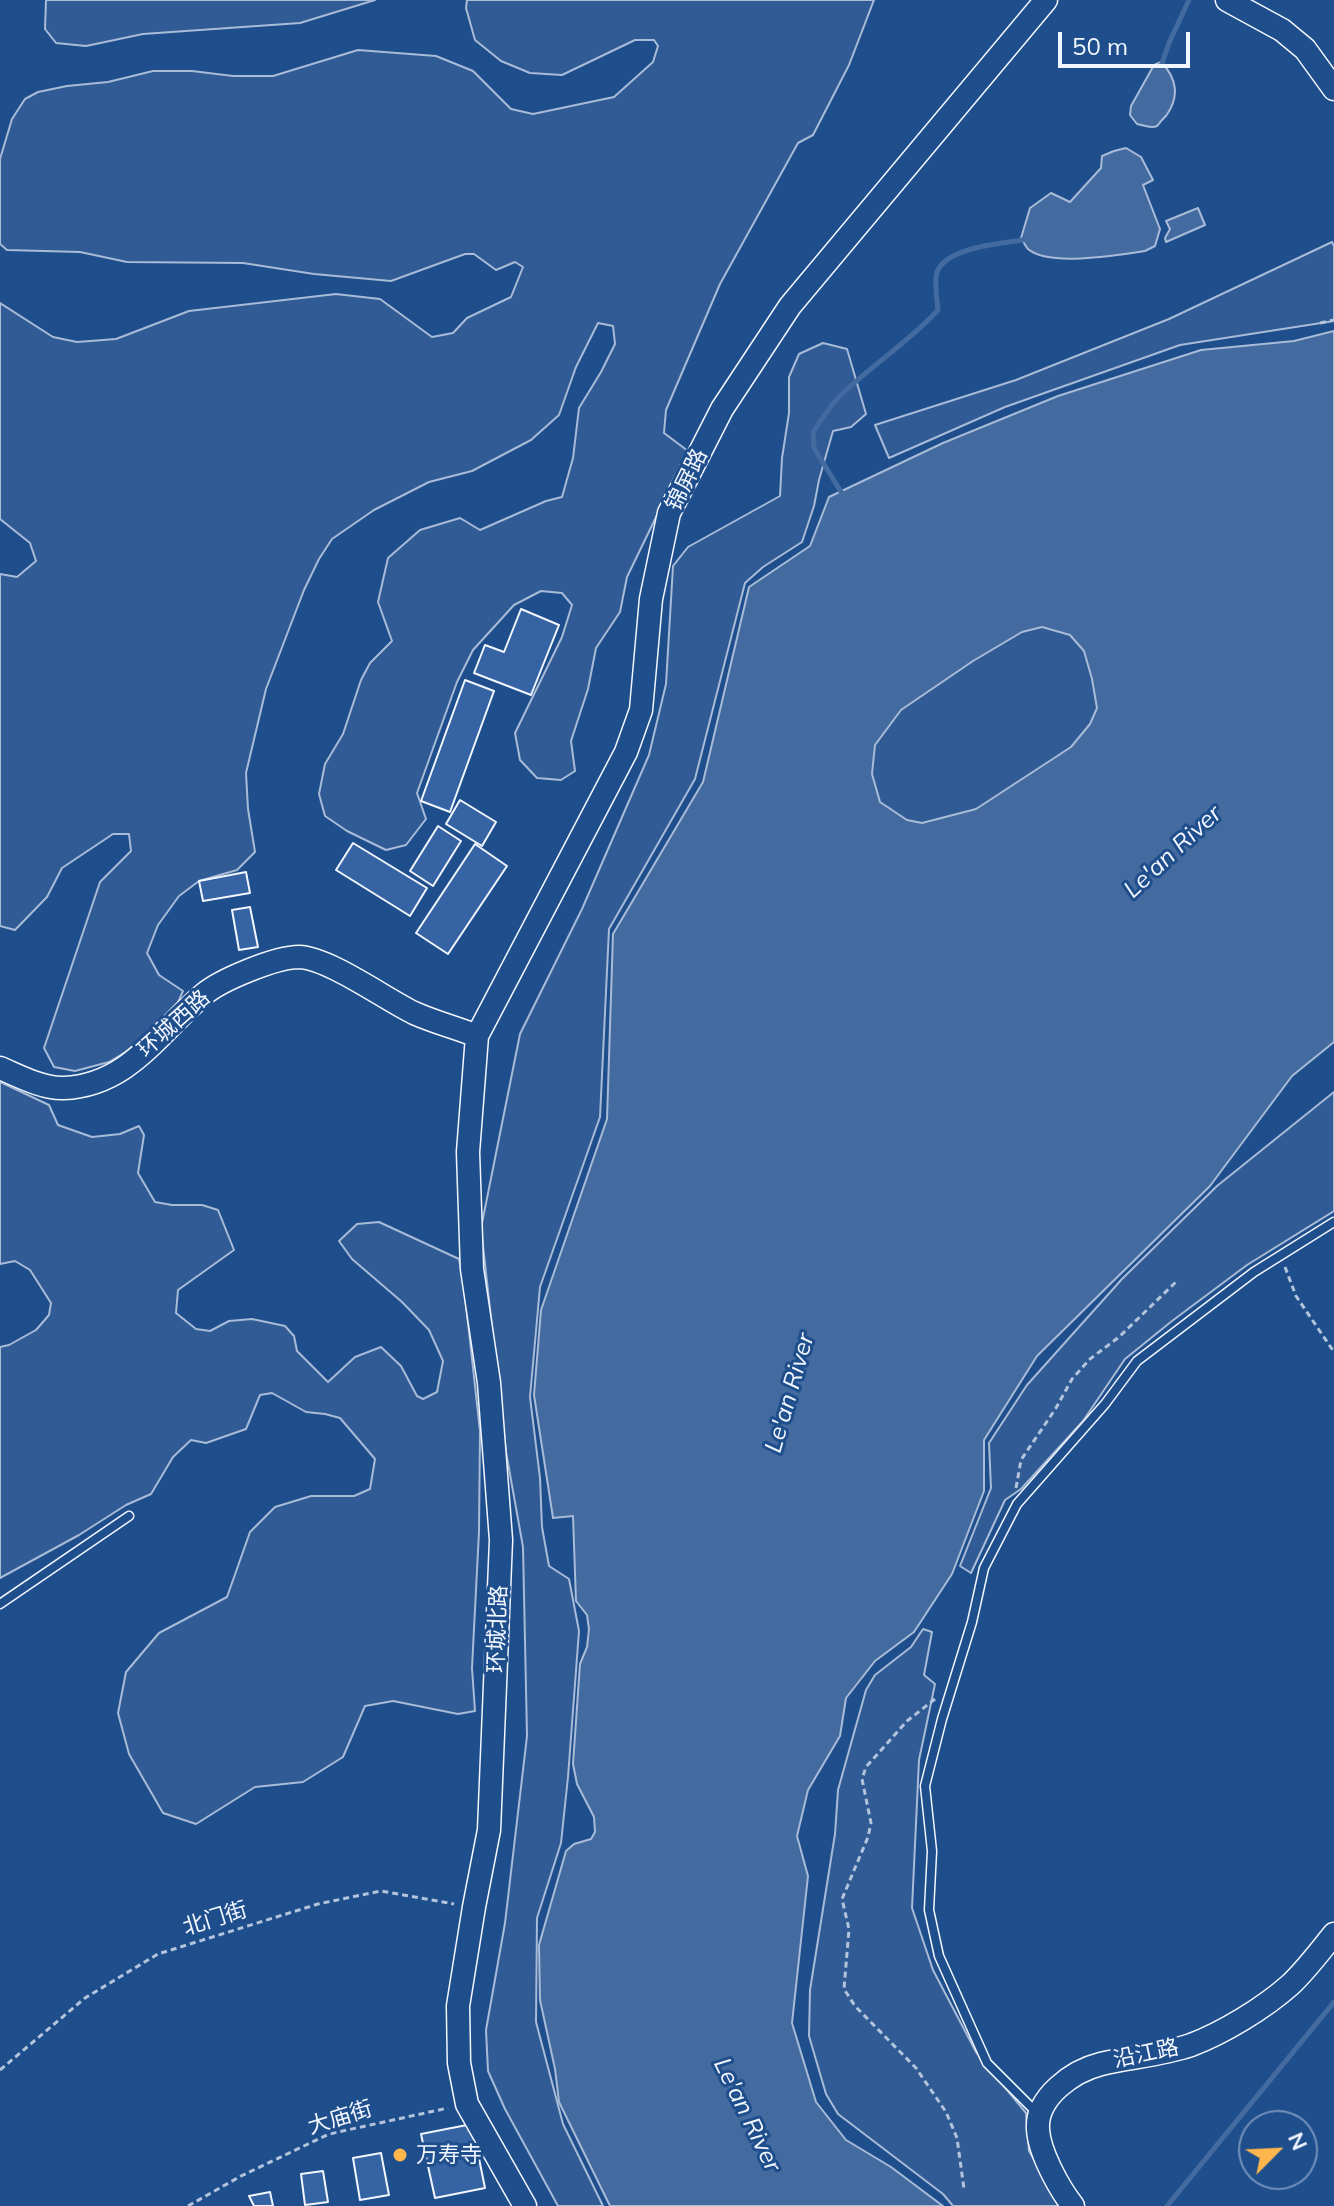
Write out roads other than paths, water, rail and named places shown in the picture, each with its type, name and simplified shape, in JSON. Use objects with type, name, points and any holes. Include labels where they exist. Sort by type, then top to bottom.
[{"type":"street","name":"锦屏路","points":[[477,1036],[626,752],[641,710],[651,599],[669,513],[722,409],[790,306],[1046,0]]},
{"type":"street","points":[[1227,0],[1282,30],[1305,49],[1334,89]]},
{"type":"street","name":"环城西路","points":[[0,1068],[62,1089],[94,1084],[121,1070],[157,1042],[205,993],[276,959],[302,957],[336,969],[415,1013],[477,1036]]},
{"type":"street","name":"环城北路","points":[[477,1036],[468,1152],[472,1269],[489,1383],[501,1540],[489,1830],[458,2006],[459,2063],[467,2104],[525,2206]]},
{"type":"street","name":"沿江路","points":[[1039,2115],[1064,2081],[1098,2064],[1191,2045],[1249,2014],[1290,1985],[1334,1934]]},
{"type":"street","points":[[1039,2115],[1041,2144],[1073,2206]]},
{"type":"lane","points":[[1039,2115],[987,2063],[939,1956],[929,1910],[932,1851],[925,1786],[972,1622],[984,1568],[1017,1504],[1105,1404],[1137,1361],[1254,1272],[1334,1222]]},
{"type":"lane","points":[[0,1604],[129,1516]]},
{"type":"water","points":[[1161,62],[1173,81],[1173,102],[1157,126],[1137,124],[1130,115],[1131,106],[1154,65]]},
{"type":"water","points":[[1126,148],[1141,157],[1153,180],[1143,185],[1160,229],[1155,246],[1145,251],[1119,255],[1067,259],[1028,249],[1021,238],[1030,208],[1051,193],[1070,202],[1101,168],[1102,156]]},
{"type":"water","points":[[1198,208],[1205,225],[1166,242],[1170,229],[1166,221]]},
{"type":"water","name":"Le'an River","points":[[1334,331],[1334,1042],[1292,1076],[1210,1186],[1037,1356],[984,1440],[984,1491],[952,1574],[914,1632],[875,1661],[846,1698],[840,1736],[808,1790],[797,1836],[808,1876],[792,2023],[816,2102],[846,2140],[891,2167],[943,2206],[610,2206],[559,2102],[540,2000],[539,1945],[566,1851],[574,1844],[591,1839],[595,1832],[594,1817],[577,1784],[573,1764],[580,1664],[587,1647],[589,1629],[587,1615],[576,1601],[573,1516],[553,1518],[534,1395],[541,1310],[607,1119],[613,934],[703,782],[749,587],[810,546],[829,497],[943,443],[1058,396],[1201,350],[1294,341]],"holes":[[[1042,627],[1070,635],[1084,651],[1097,708],[1090,724],[1071,747],[976,809],[922,823],[907,820],[880,802],[872,774],[875,745],[901,710],[1022,632]]]},
{"type":"waterway","points":[[1160,69],[1189,0]]},
{"type":"waterway","points":[[843,495],[814,448],[813,432],[828,410],[938,310],[936,276],[943,263],[964,251],[1028,239]]},
{"type":"waterway","points":[[1167,2206],[1334,2002]]},
{"type":"place","name":"万寿寺","points":[[400,2155]]}]
